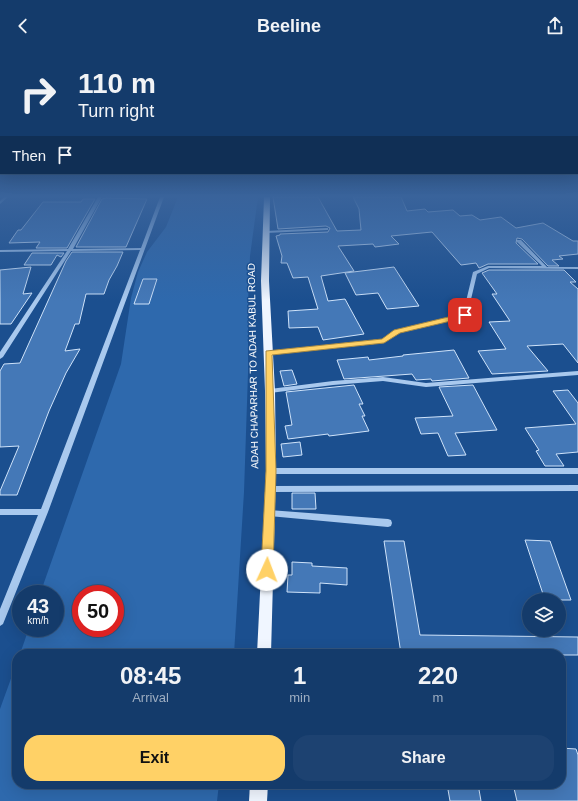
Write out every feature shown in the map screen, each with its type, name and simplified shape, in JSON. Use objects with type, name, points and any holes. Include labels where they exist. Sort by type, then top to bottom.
[{"type":"main road","name":"ADAH CHAPARHAR TO ADAH KABUL ROAD","points":[[264,649],[271,471],[270,391],[265,281],[266,232]]},
{"type":"main road","points":[[258,789],[258,801]]},
{"type":"street","points":[[0,357],[80,232]]},
{"type":"street","points":[[0,621],[44,512],[149,232]]},
{"type":"street","points":[[519,241],[546,268]]},
{"type":"street","points":[[0,251],[142,249]]},
{"type":"street","points":[[268,353],[384,341],[397,331],[465,315],[475,274],[488,267],[578,268]]},
{"type":"street","points":[[270,391],[334,383],[383,380],[426,385],[578,373]]},
{"type":"street","points":[[271,471],[578,471]]},
{"type":"street","points":[[270,489],[578,488]]},
{"type":"street","points":[[0,512],[44,512]]},
{"type":"street","points":[[270,513],[388,523]]},
{"type":"shaded area","points":[[162,232],[253,232],[250,256],[248,302],[248,373],[244,492],[234,649],[22,649],[26,637],[64,637],[64,585],[43,585],[121,364],[131,298],[138,272],[147,252]]},
{"type":"shaded area","points":[[12,676],[12,789],[218,789],[217,801],[0,801],[0,709]]},
{"type":"building","points":[[17,232],[76,232],[67,248],[36,248],[40,242],[9,243]]},
{"type":"building","points":[[84,232],[133,232],[126,247],[76,247]]},
{"type":"building","points":[[328,232],[558,232],[573,241],[578,241],[578,254],[559,256],[563,259],[552,260],[559,266],[548,266],[522,239],[517,238],[516,243],[538,264],[488,264],[479,268],[476,263],[461,265],[432,232],[391,236],[399,244],[375,247],[373,244],[338,246],[354,271],[321,276],[328,301],[345,299],[364,334],[323,340],[318,327],[289,328],[288,311],[318,309],[308,277],[293,278],[287,263],[281,263],[282,256],[276,236],[280,234]]},
{"type":"building","points":[[72,252],[123,252],[109,280],[104,294],[86,294],[79,324],[75,324],[65,351],[80,349],[66,373],[49,411],[17,495],[0,495],[0,491],[19,446],[0,447],[0,371],[4,364],[20,363],[66,261]]},
{"type":"building","points":[[32,253],[64,253],[61,257],[57,255],[51,265],[24,265]]},
{"type":"building","points":[[31,267],[23,294],[32,293],[11,324],[0,324],[0,270]]},
{"type":"building","points":[[394,267],[419,306],[387,309],[378,293],[356,295],[345,273]]},
{"type":"building","points":[[489,270],[564,270],[576,282],[570,282],[578,289],[578,363],[563,344],[527,346],[548,371],[492,374],[478,351],[506,349],[489,322],[510,321],[492,294],[497,294],[482,273]]},
{"type":"building","points":[[143,279],[157,279],[149,304],[134,304]]},
{"type":"building","points":[[454,350],[469,378],[432,381],[431,379],[416,380],[412,374],[344,379],[337,360],[368,357],[369,360]]},
{"type":"building","points":[[292,370],[297,384],[284,386],[280,371]]},
{"type":"building","points":[[354,385],[363,404],[359,404],[365,416],[362,416],[369,431],[288,439],[285,426],[292,425],[286,392]]},
{"type":"building","points":[[473,385],[497,430],[455,433],[466,455],[448,456],[438,433],[421,434],[415,418],[453,416],[439,387]]},
{"type":"building","points":[[568,390],[578,403],[578,452],[556,454],[564,466],[545,466],[536,451],[539,450],[525,428],[576,424],[553,391]]},
{"type":"building","points":[[300,442],[302,455],[283,457],[281,444]]},
{"type":"building","points":[[292,493],[315,493],[316,509],[292,509]]},
{"type":"building","points":[[525,540],[550,541],[571,600],[566,600],[566,593],[543,593]]},
{"type":"building","points":[[384,541],[404,541],[420,635],[578,637],[578,655],[566,655],[566,649],[400,649]]},
{"type":"building","points":[[292,562],[312,563],[312,566],[347,568],[347,585],[320,583],[320,593],[287,592],[288,575],[292,575]]},
{"type":"building","points":[[566,748],[576,749],[578,755],[578,801],[517,801],[514,789],[566,789]]},
{"type":"building","points":[[448,789],[479,789],[481,801],[450,801]]},
{"type":"route","points":[[267,570],[271,471],[268,353],[384,341],[397,331],[465,315]]}]
